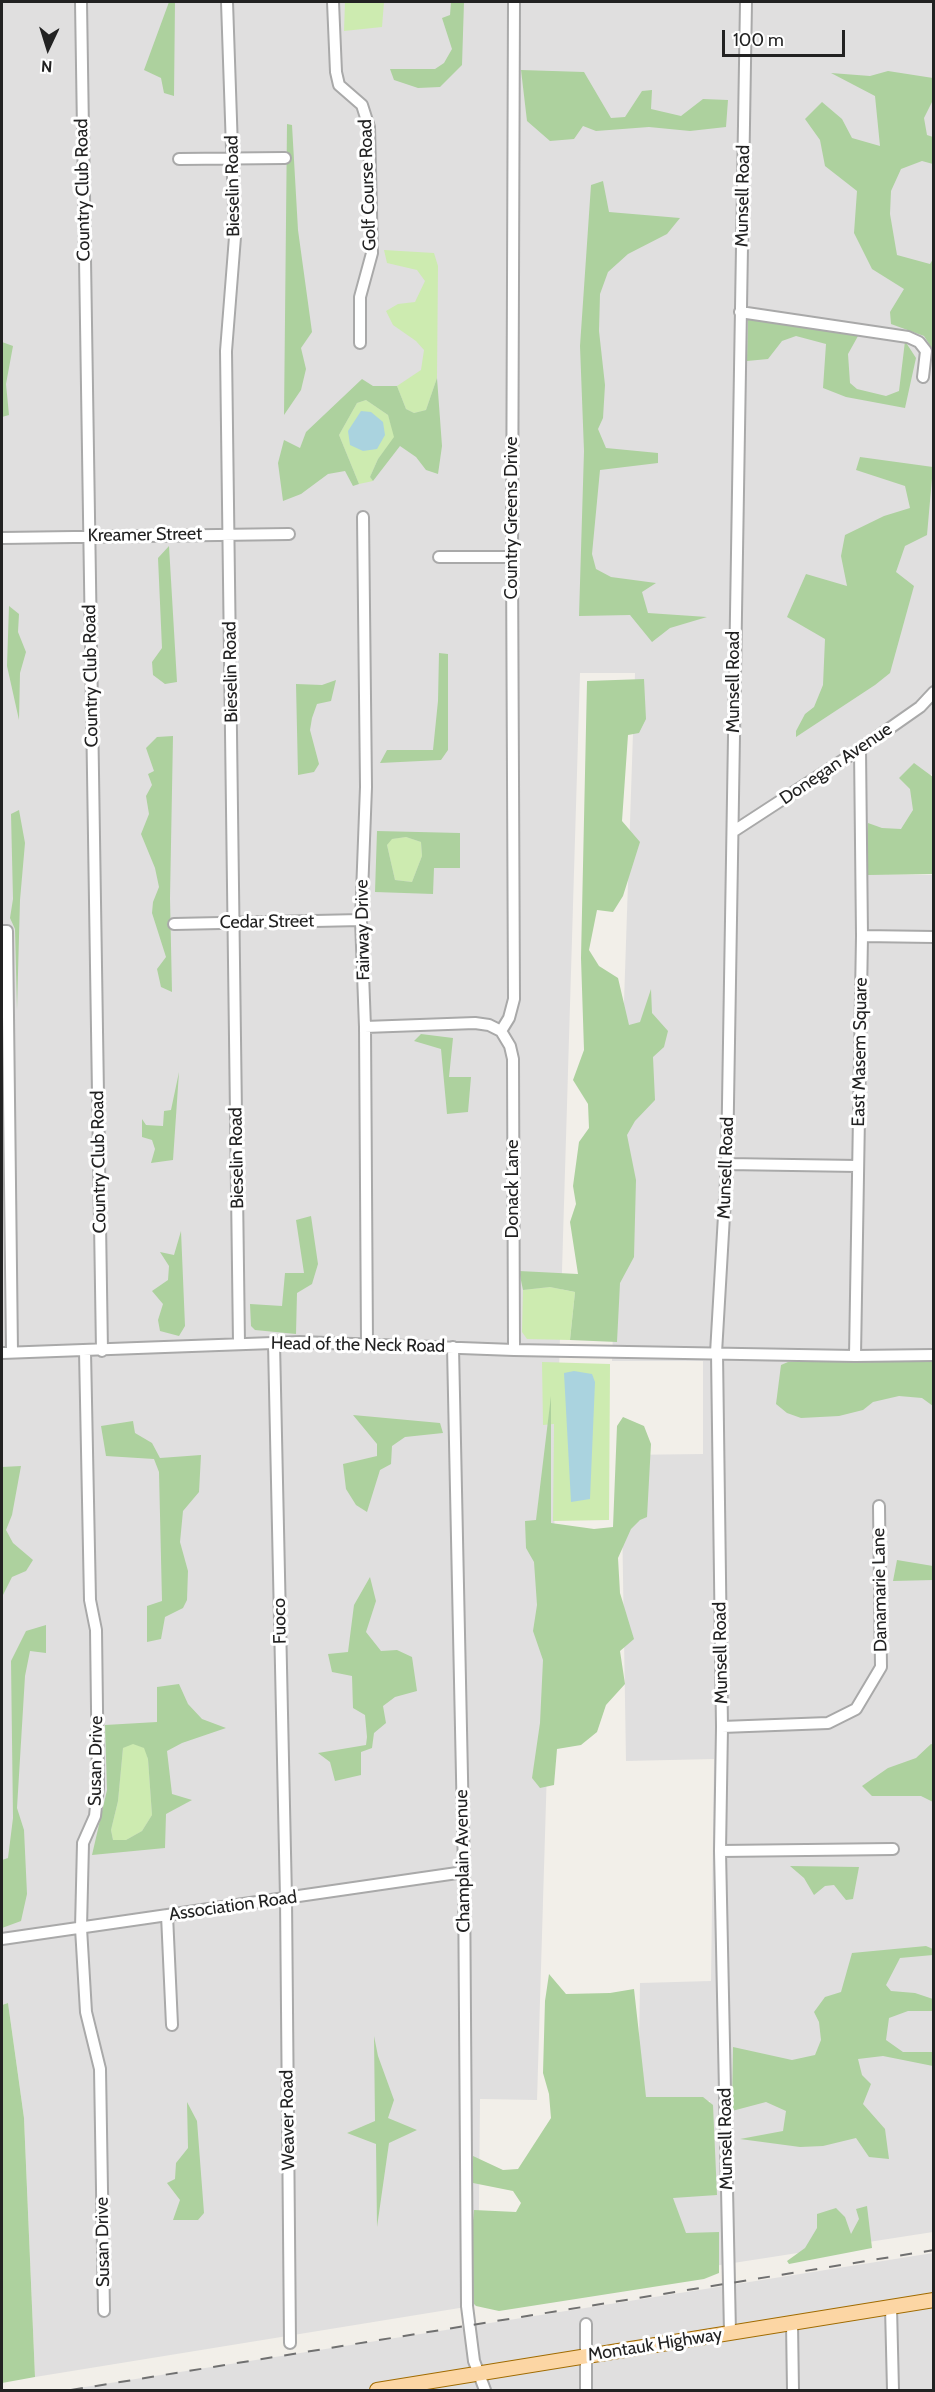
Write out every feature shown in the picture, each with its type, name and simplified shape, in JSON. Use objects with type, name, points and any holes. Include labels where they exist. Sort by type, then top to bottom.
[{"type":"main road","name":"Montauk Highway","points":[[381,2390],[933,2300]]},
{"type":"street","name":"Country Club Road","points":[[81,2],[102,1351]]},
{"type":"street","name":"Bieselin Road","points":[[227,2],[234,237],[226,351],[239,1343]]},
{"type":"street","name":"Golf Course Road","points":[[333,2],[336,72],[339,85],[362,105],[369,127],[372,253],[360,297],[360,343]]},
{"type":"street","name":"Country Greens Drive","points":[[501,1031],[509,1018],[514,999],[512,557],[514,2]]},
{"type":"street","name":"Munsell Road","points":[[730,2333],[720,1851],[722,1726],[716,1353],[727,1164],[746,2]]},
{"type":"street","points":[[179,159],[285,158]]},
{"type":"street","points":[[740,312],[908,337],[919,342],[926,351],[923,377]]},
{"type":"street","name":"Fairway Drive","points":[[363,517],[366,787],[361,920],[365,1027],[367,1344]]},
{"type":"street","name":"Kreamer Street","points":[[2,538],[289,534]]},
{"type":"street","points":[[439,557],[512,557]]},
{"type":"street","name":"Donegan Avenue","points":[[734,831],[860,749],[920,707],[933,692]]},
{"type":"street","name":"East Masem Square","points":[[855,1356],[862,936],[860,749]]},
{"type":"street","name":"Cedar Street","points":[[174,924],[361,920]]},
{"type":"street","points":[[2,931],[7,931],[7,1352]]},
{"type":"street","points":[[862,936],[933,937]]},
{"type":"street","points":[[365,1027],[476,1023],[489,1025],[501,1031]]},
{"type":"street","name":"Donack Lane","points":[[501,1031],[510,1046],[513,1059],[514,1350]]},
{"type":"street","points":[[727,1164],[858,1166]]},
{"type":"street","name":"Head of the Neck Road","points":[[7,1352],[85,1352],[274,1343],[514,1350],[855,1356],[933,1355]]},
{"type":"street","name":"Fuoco","points":[[274,1343],[286,1898]]},
{"type":"street","name":"Champlain Avenue","points":[[453,1347],[464,1872],[467,2306],[474,2361],[485,2391]]},
{"type":"street","name":"Susan Drive","points":[[85,1352],[90,1600],[96,1630],[98,1787],[95,1816],[83,1843],[81,1928],[86,2012],[100,2068],[104,2311]]},
{"type":"street","name":"Danamarie Lane","points":[[722,1726],[828,1723],[856,1710],[881,1668],[879,1506]]},
{"type":"street","points":[[720,1851],[893,1849]]},
{"type":"street","name":"Association Road","points":[[2,1939],[464,1872]]},
{"type":"street","name":"Weaver Road","points":[[286,1898],[290,2343]]},
{"type":"street","points":[[167,1915],[172,2025]]},
{"type":"street","points":[[891,2307],[893,2391]]},
{"type":"street","points":[[792,2323],[792,2391]]},
{"type":"street","points":[[586,2324],[586,2391]]},
{"type":"shaded area","points":[[2,2],[933,2],[933,773],[923,782],[923,846],[872,874],[934,875],[933,2232],[714,2266],[667,2238],[668,2185],[711,2183],[710,2101],[638,2103],[640,1983],[711,1981],[714,1759],[626,1761],[621,1455],[703,1454],[703,1361],[612,1361],[635,673],[580,673],[537,2100],[480,2099],[478,2305],[35,2377],[24,2118],[8,2003],[2,2005]]},
{"type":"shaded area","points":[[933,2253],[933,2390],[66,2390]]},
{"type":"green space","points":[[169,2],[175,2],[174,96],[164,93],[161,78],[144,70]]},
{"type":"green space","points":[[345,2],[384,2],[382,27],[344,31]]},
{"type":"green space","points":[[451,2],[464,2],[462,65],[440,87],[418,88],[394,80],[390,69],[435,69],[444,63],[452,49],[442,18],[450,15]]},
{"type":"green space","points":[[521,70],[584,72],[611,118],[625,117],[642,91],[652,90],[651,109],[681,116],[703,99],[728,100],[726,127],[690,131],[649,127],[596,131],[583,126],[574,139],[550,141],[527,121]]},
{"type":"green space","points":[[888,71],[933,78],[933,100],[924,118],[927,135],[933,137],[933,164],[922,161],[901,169],[891,191],[890,214],[897,255],[930,264],[933,259],[933,350],[924,336],[891,324],[890,312],[904,289],[872,269],[854,233],[857,191],[825,166],[820,140],[805,119],[822,102],[842,119],[852,138],[880,146],[875,96],[831,73],[870,76]]},
{"type":"green space","points":[[287,124],[292,125],[298,230],[312,332],[301,348],[306,369],[301,390],[284,415]]},
{"type":"green space","points":[[603,181],[609,212],[680,218],[667,234],[628,254],[608,272],[600,294],[599,331],[605,385],[603,418],[598,429],[606,448],[658,453],[658,463],[600,470],[592,554],[596,569],[611,577],[656,583],[642,592],[648,613],[707,617],[670,628],[652,642],[630,615],[579,616],[584,451],[580,346],[591,185]]},
{"type":"green space","points":[[384,250],[434,253],[438,266],[437,378],[426,410],[414,413],[406,409],[397,386],[421,370],[424,350],[416,341],[393,325],[386,311],[398,304],[415,302],[425,281],[417,270],[387,263]]},
{"type":"green space","points":[[748,318],[858,336],[848,354],[850,383],[857,389],[886,396],[899,391],[905,341],[916,358],[905,408],[846,397],[823,388],[826,344],[796,336],[782,341],[768,359],[747,361]]},
{"type":"green space","points":[[2,342],[13,346],[6,384],[9,415],[2,417]]},
{"type":"green space","points":[[437,378],[442,446],[438,474],[426,470],[416,457],[400,446],[373,481],[370,477],[378,459],[394,437],[388,415],[366,400],[357,403],[339,435],[359,484],[353,486],[345,471],[328,474],[301,494],[283,501],[278,463],[284,440],[300,448],[306,432],[362,379],[373,386],[397,386],[406,409],[414,413],[426,410]]},
{"type":"green space","points":[[366,400],[388,415],[395,437],[378,459],[370,477],[373,481],[359,484],[339,435],[357,403]]},
{"type":"green space","points":[[860,457],[933,467],[927,535],[905,546],[896,572],[914,586],[890,673],[796,737],[796,731],[805,714],[814,707],[823,685],[825,639],[787,617],[806,574],[847,586],[841,556],[845,535],[884,516],[910,508],[905,486],[856,470]]},
{"type":"green space","points":[[169,546],[177,682],[165,684],[153,675],[152,662],[162,648],[158,558]]},
{"type":"green space","points":[[9,606],[19,614],[18,632],[26,652],[20,673],[19,720],[7,666]]},
{"type":"green space","points":[[439,653],[448,654],[448,750],[441,760],[380,763],[387,750],[433,750],[438,701]]},
{"type":"green space","points":[[644,679],[646,719],[639,733],[628,735],[622,821],[640,842],[623,896],[613,912],[597,910],[589,950],[599,966],[618,978],[629,1025],[640,1022],[651,989],[652,1013],[668,1031],[664,1047],[653,1057],[655,1100],[635,1121],[627,1135],[636,1180],[634,1257],[620,1283],[617,1342],[570,1340],[575,1292],[550,1287],[523,1290],[519,1271],[578,1274],[570,1222],[576,1204],[573,1186],[579,1142],[589,1128],[588,1104],[573,1080],[584,1050],[581,958],[587,681]]},
{"type":"green space","points":[[336,680],[331,701],[317,704],[312,718],[310,730],[319,764],[314,772],[298,775],[296,684],[322,685]]},
{"type":"green space","points":[[173,736],[170,898],[172,992],[161,987],[157,969],[166,957],[152,913],[153,902],[159,887],[155,868],[141,834],[149,814],[146,796],[152,785],[148,774],[154,771],[146,748],[157,737]]},
{"type":"green space","points":[[914,763],[933,777],[933,874],[868,875],[865,868],[868,823],[882,828],[901,829],[913,810],[910,789],[899,778]]},
{"type":"green space","points":[[19,810],[25,843],[20,900],[17,1010],[15,929],[10,918],[13,899],[11,814]]},
{"type":"green space","points":[[377,831],[460,833],[460,868],[434,868],[433,894],[375,892]],"holes":[[[406,837],[421,842],[422,856],[412,882],[395,880],[387,845],[392,839]]]},
{"type":"green space","points":[[406,837],[421,842],[422,856],[412,882],[395,880],[387,845],[391,839]]},
{"type":"green space","points":[[421,1034],[453,1038],[449,1077],[471,1077],[468,1112],[447,1114],[441,1049],[414,1041]]},
{"type":"green space","points":[[179,1072],[173,1160],[151,1163],[155,1149],[152,1140],[142,1137],[142,1119],[146,1125],[163,1126],[164,1111],[171,1110]]},
{"type":"green space","points":[[311,1216],[318,1264],[312,1284],[297,1293],[296,1334],[255,1330],[251,1326],[250,1304],[282,1306],[285,1273],[304,1273],[296,1220]]},
{"type":"green space","points":[[181,1231],[185,1326],[179,1336],[160,1331],[158,1320],[163,1304],[152,1291],[168,1280],[169,1266],[160,1252],[174,1255]]},
{"type":"green space","points":[[550,1287],[575,1292],[570,1340],[527,1339],[522,1332],[523,1290]]},
{"type":"green space","points":[[933,1360],[933,1406],[922,1398],[899,1396],[873,1402],[863,1410],[839,1416],[801,1418],[787,1413],[776,1404],[781,1365],[788,1362]]},
{"type":"green space","points":[[542,1362],[610,1364],[609,1520],[553,1521],[554,1424],[543,1425]]},
{"type":"green space","points":[[551,1396],[551,1523],[594,1529],[613,1527],[617,1426],[623,1417],[644,1426],[651,1444],[647,1517],[631,1529],[618,1558],[620,1593],[634,1639],[620,1651],[625,1684],[606,1705],[597,1732],[581,1745],[557,1749],[554,1785],[540,1788],[532,1778],[540,1723],[543,1660],[533,1631],[537,1605],[534,1562],[526,1548],[525,1521],[536,1520]]},
{"type":"green space","points":[[353,1415],[440,1423],[443,1433],[405,1437],[392,1446],[391,1464],[380,1470],[367,1512],[356,1505],[346,1489],[343,1464],[377,1456],[377,1444]]},
{"type":"green space","points":[[133,1421],[135,1433],[152,1443],[160,1458],[201,1455],[199,1492],[183,1511],[180,1542],[188,1571],[187,1600],[183,1608],[165,1617],[161,1639],[147,1642],[147,1606],[162,1601],[159,1472],[154,1459],[106,1456],[101,1426]]},
{"type":"green space","points":[[21,1466],[12,1515],[6,1530],[13,1543],[33,1560],[26,1571],[12,1577],[2,1597],[2,1467]]},
{"type":"green space","points":[[897,1560],[933,1566],[933,1580],[893,1581]]},
{"type":"green space","points":[[370,1577],[376,1601],[366,1632],[381,1651],[397,1650],[412,1657],[417,1691],[395,1697],[383,1706],[386,1723],[374,1733],[372,1748],[361,1752],[361,1775],[335,1781],[330,1762],[318,1753],[366,1745],[367,1737],[365,1715],[353,1708],[352,1676],[332,1672],[328,1654],[348,1652],[354,1605]]},
{"type":"green space","points":[[46,1625],[46,1653],[30,1651],[25,1676],[17,1808],[24,1830],[27,1894],[21,1921],[2,1928],[2,1860],[8,1858],[13,1818],[11,1661],[26,1631]]},
{"type":"green space","points":[[179,1684],[188,1704],[202,1719],[226,1728],[182,1743],[167,1751],[172,1794],[192,1800],[166,1814],[165,1848],[92,1855],[107,1790],[105,1725],[157,1722],[157,1687]],"holes":[[[133,1744],[144,1748],[148,1759],[152,1815],[142,1831],[126,1840],[113,1840],[111,1830],[118,1801],[123,1748]]]},
{"type":"green space","points":[[132,1743],[145,1748],[148,1759],[152,1815],[142,1831],[126,1840],[113,1840],[111,1830],[118,1801],[123,1748]]},
{"type":"green space","points":[[931,1744],[934,1745],[933,1802],[921,1796],[872,1796],[862,1786],[888,1768],[916,1758]]},
{"type":"green space","points":[[790,1866],[859,1867],[853,1899],[846,1900],[834,1885],[825,1886],[814,1895],[804,1878]]},
{"type":"green space","points":[[926,1946],[933,1949],[933,1955],[900,1958],[886,1985],[891,1991],[915,1993],[933,1999],[933,2011],[908,2011],[889,2018],[886,2040],[903,2052],[933,2052],[933,2066],[883,2056],[858,2059],[862,2075],[871,2084],[863,2104],[885,2129],[889,2159],[869,2157],[856,2138],[823,2146],[800,2147],[740,2139],[783,2131],[786,2111],[766,2102],[732,2111],[733,2047],[792,2060],[815,2055],[821,2040],[819,2022],[814,2012],[825,1997],[841,1992],[852,1953]]},
{"type":"green space","points":[[549,1974],[566,1994],[610,1993],[634,1989],[646,2097],[703,2097],[713,2105],[717,2195],[673,2198],[686,2233],[719,2232],[719,2273],[704,2279],[499,2311],[476,2306],[466,2295],[474,2210],[516,2212],[521,2203],[513,2191],[473,2183],[473,2156],[503,2170],[518,2169],[551,2118],[549,2094],[543,2073],[545,2001]]},
{"type":"green space","points":[[8,2003],[24,2118],[35,2377],[2,2383],[2,2005]]},
{"type":"green space","points":[[374,2036],[378,2056],[394,2100],[388,2118],[417,2130],[389,2143],[377,2227],[376,2144],[347,2133],[375,2121]]},
{"type":"green space","points":[[187,2102],[197,2121],[204,2213],[198,2220],[173,2220],[180,2200],[167,2183],[175,2179],[176,2163],[188,2148]]},
{"type":"green space","points":[[867,2206],[872,2248],[789,2264],[787,2261],[805,2248],[817,2228],[817,2214],[836,2208],[845,2217],[851,2234],[859,2219],[856,2209]]},
{"type":"water","points":[[361,411],[371,412],[383,422],[385,435],[377,449],[363,451],[350,445],[348,431]]},
{"type":"water","points":[[574,1371],[592,1374],[595,1382],[590,1499],[571,1502],[564,1373]]},
{"type":"railway","points":[[71,2390],[934,2250]]}]
